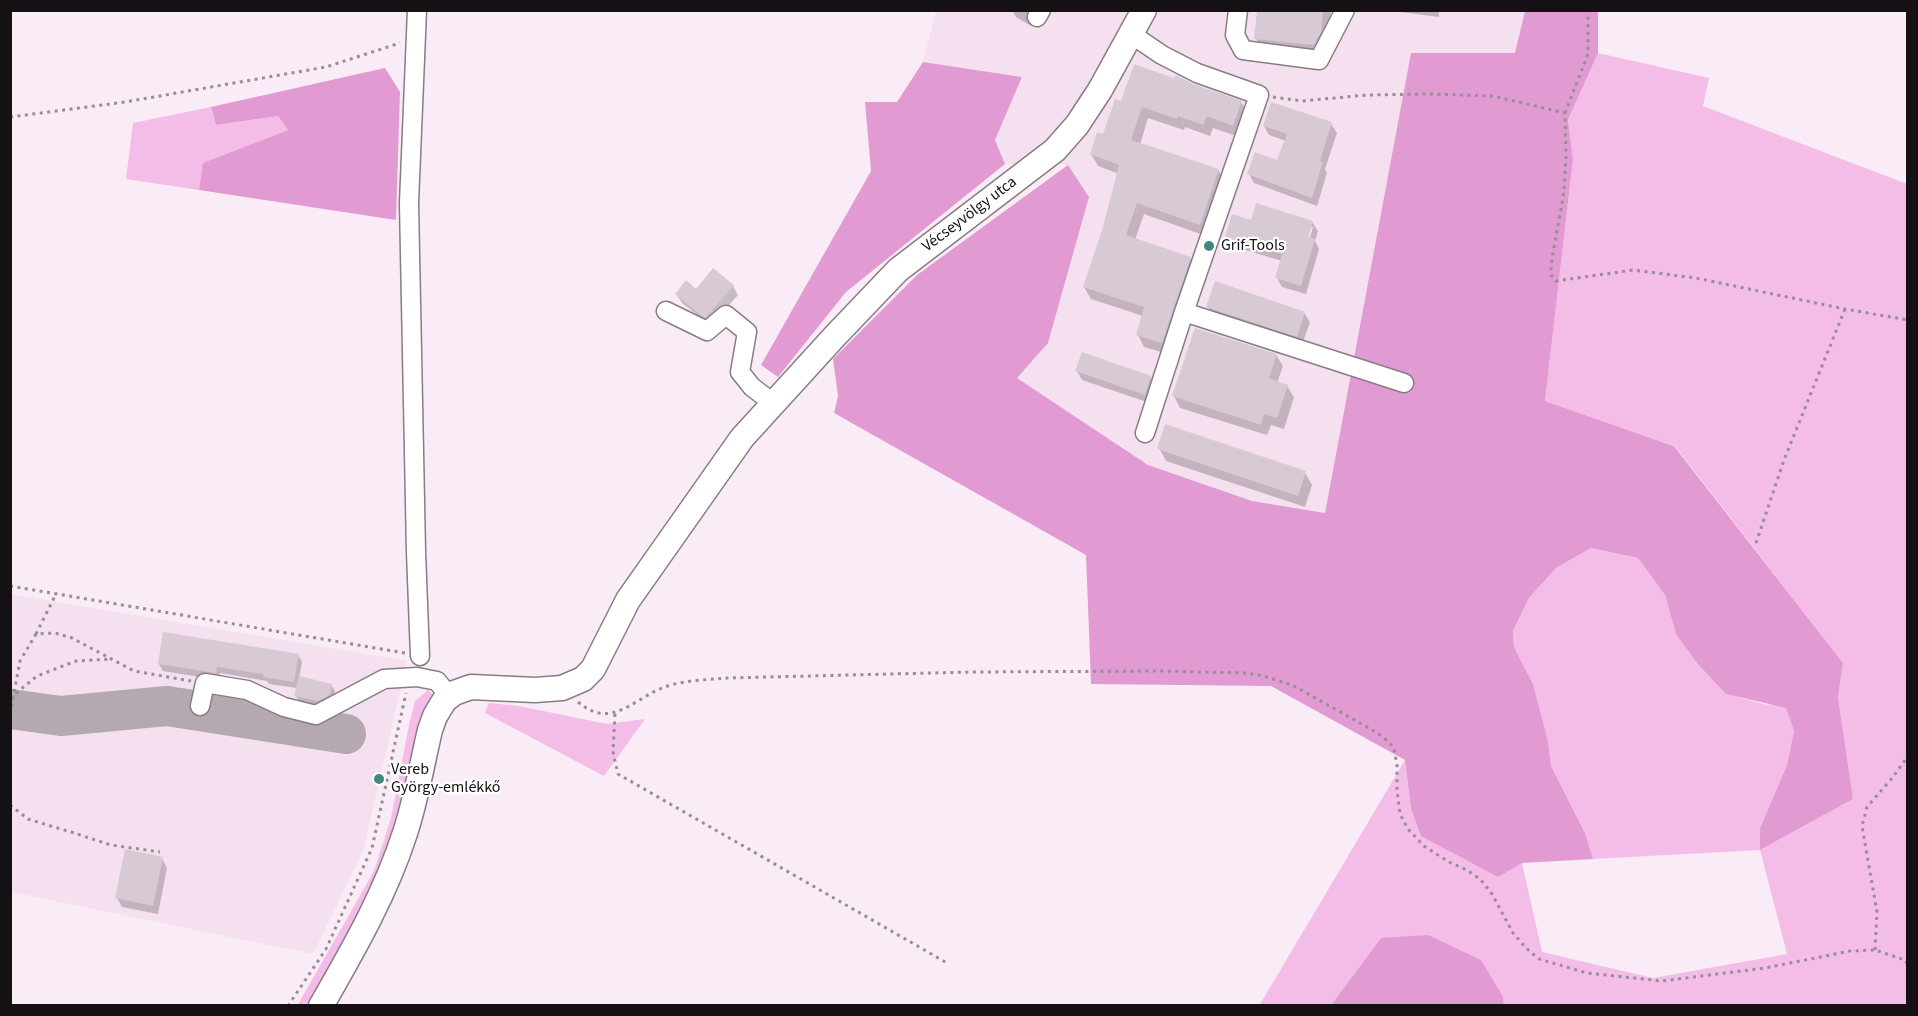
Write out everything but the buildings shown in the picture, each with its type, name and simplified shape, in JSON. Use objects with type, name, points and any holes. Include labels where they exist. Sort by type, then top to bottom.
[{"type":"main road","name":"Vécseyvölgy utca","points":[[562,688],[583,680],[593,669],[628,600],[741,438],[898,270],[1055,150],[1077,125],[1100,90],[1144,10]]},
{"type":"main road","points":[[321,1005],[364,931],[380,898],[406,832],[435,716],[444,701],[454,693],[471,687],[535,690],[562,688]]},
{"type":"lane","points":[[417,10],[408,203],[420,656]]},
{"type":"lane","points":[[1238,10],[1235,35],[1243,50],[1318,60],[1345,10]]},
{"type":"lane","points":[[1131,34],[1162,55],[1197,73],[1259,95],[1145,433]]},
{"type":"lane","points":[[666,311],[707,332],[726,315],[747,332],[740,372],[752,387],[773,403]]},
{"type":"lane","points":[[1184,312],[1404,383]]},
{"type":"lane","points":[[200,705],[204,683],[247,690],[284,707],[316,714],[384,679],[413,678],[437,681],[450,697]]},
{"type":"path","points":[[1588,10],[1588,54],[1564,113],[1566,156],[1564,192],[1551,264],[1551,275],[1556,281],[1633,270],[1696,278],[1908,320]]},
{"type":"path","points":[[10,117],[125,102],[326,67],[416,38]]},
{"type":"path","points":[[1259,95],[1302,101],[1367,95],[1493,96],[1564,113]]},
{"type":"path","points":[[1756,543],[1784,460],[1845,309]]},
{"type":"path","points":[[10,586],[420,656]]},
{"type":"path","points":[[10,714],[20,661],[56,594]]},
{"type":"path","points":[[36,634],[55,633],[72,638],[134,671],[204,683]]},
{"type":"path","points":[[12,696],[37,676],[76,661],[112,659]]},
{"type":"path","points":[[562,688],[582,705],[594,711],[615,714],[664,687],[692,681],[727,678],[973,672],[1160,671],[1246,673],[1264,676],[1294,686],[1376,732],[1389,742],[1394,749],[1397,765],[1400,814],[1408,830],[1424,846],[1481,880],[1492,894],[1512,933],[1539,959],[1587,973],[1662,981],[1766,968],[1850,951],[1875,950],[1907,961],[1908,969]]},
{"type":"path","points":[[288,1005],[326,949],[372,848],[407,689],[413,678]]},
{"type":"path","points":[[615,714],[613,752],[618,774],[947,963]]},
{"type":"path","points":[[1875,950],[1876,912],[1862,826],[1867,807],[1908,756]]},
{"type":"path","points":[[10,805],[28,819],[111,845],[160,852]]},
{"type":"shaded area","points":[[936,11],[1525,11],[1516,53],[1411,53],[1325,513],[1252,501],[1148,465],[1016,378],[1048,343],[1089,197],[1068,165],[1005,164],[995,140],[1022,77],[923,62]]},
{"type":"shaded area","points":[[1525,11],[1598,11],[1598,53],[1568,120],[1573,159],[1545,401],[1674,446],[1843,663],[1838,697],[1853,799],[1760,850],[1760,828],[1787,765],[1794,731],[1786,708],[1726,694],[1698,664],[1676,634],[1665,595],[1638,558],[1591,548],[1556,568],[1529,598],[1513,631],[1514,647],[1533,684],[1548,741],[1551,766],[1585,833],[1593,859],[1522,863],[1498,877],[1421,836],[1411,808],[1405,760],[1271,686],[1091,684],[1086,555],[834,413],[838,396],[833,359],[917,275],[1068,165],[1089,197],[1048,343],[1017,378],[1148,465],[1252,501],[1325,513],[1411,53],[1515,53]]},
{"type":"shaded area","points":[[1598,53],[1709,78],[1703,106],[1907,184],[1907,1005],[1504,1005],[1503,997],[1381,938],[1331,1005],[1259,1006],[1405,760],[1411,808],[1522,863],[1542,952],[1653,978],[1787,954],[1760,850],[1853,799],[1838,697],[1843,663],[1675,446],[1545,401],[1573,159],[1568,120]]},
{"type":"shaded area","points":[[923,62],[1022,77],[995,140],[1005,164],[846,292],[778,377],[761,365],[871,171],[865,102],[897,102]]},
{"type":"shaded area","points":[[385,68],[400,92],[396,220],[199,190],[203,163],[288,130],[278,116],[216,125],[211,107]]},
{"type":"shaded area","points":[[211,107],[216,125],[278,116],[288,130],[204,163],[199,190],[126,179],[133,123]]},
{"type":"shaded area","points":[[1591,548],[1638,558],[1665,595],[1676,634],[1726,694],[1763,704],[1786,707],[1794,731],[1787,765],[1760,828],[1760,850],[1593,859],[1585,833],[1551,766],[1548,741],[1533,684],[1514,647],[1513,631],[1529,598],[1556,568]]},
{"type":"shaded area","points":[[10,594],[407,661],[363,851],[313,954],[11,892]]},
{"type":"shaded area","points":[[428,690],[436,697],[405,809],[358,926],[315,1005],[297,1006],[374,871],[391,818],[415,701]]},
{"type":"shaded area","points":[[489,703],[519,706],[607,724],[645,719],[604,776],[485,713]]},
{"type":"shaded area","points":[[1428,935],[1481,960],[1503,997],[1504,1005],[1331,1005],[1381,938]]},
{"type":"taxiway","points":[[10,709],[61,716],[167,706],[346,734]]},
{"type":"place","name":"Grif-Tools","points":[[1209,246]]},
{"type":"place","name":"Vereb György-emlékkő","points":[[379,779]]}]
